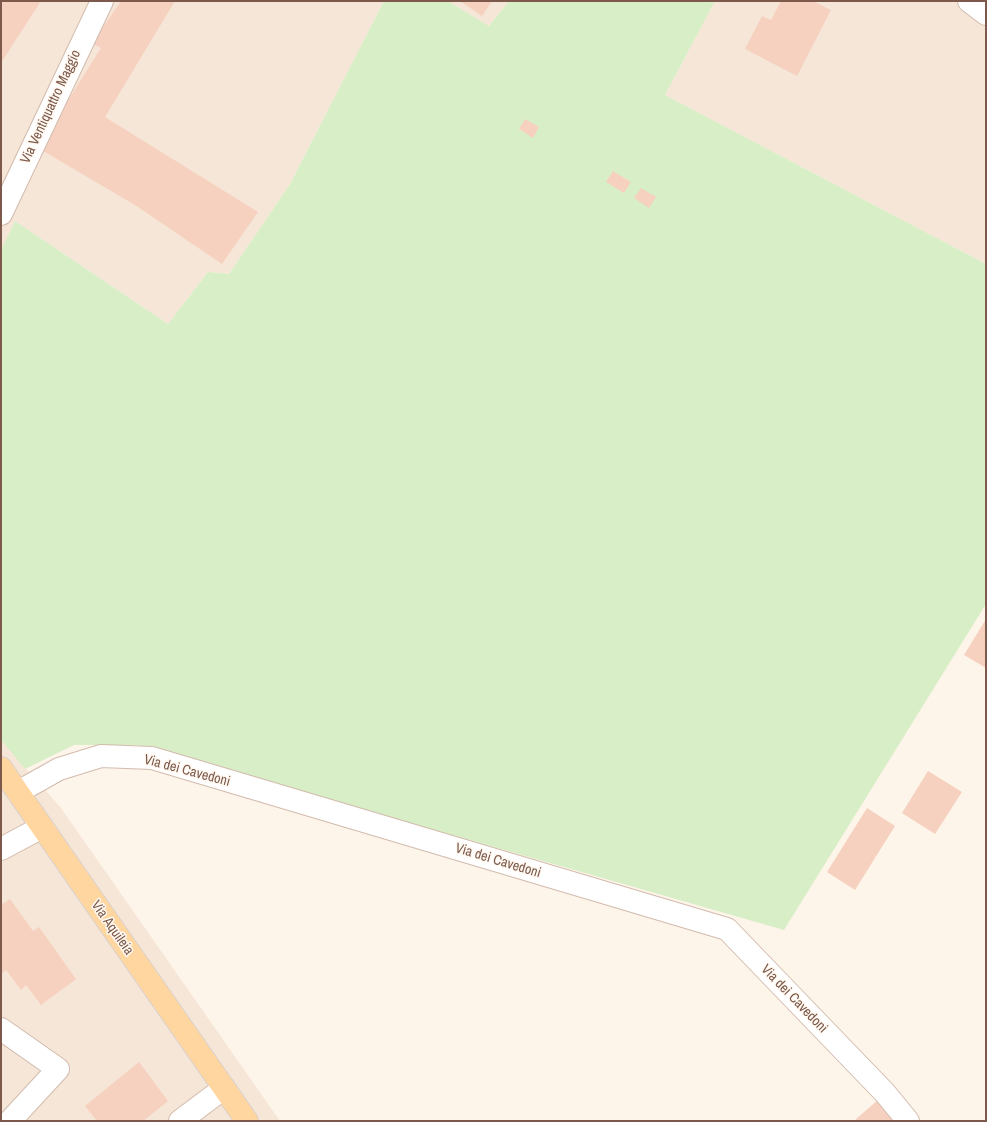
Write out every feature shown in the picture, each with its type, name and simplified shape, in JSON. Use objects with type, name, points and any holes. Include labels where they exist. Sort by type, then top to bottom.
[{"type":"main road","name":"Via Aquileia","points":[[1,768],[247,1121]]},
{"type":"street","name":"Via Ventiquattro Maggio","points":[[1,214],[102,1]]},
{"type":"street","points":[[969,1],[986,14]]},
{"type":"street","name":"Via dei Cavedoni","points":[[18,792],[59,770],[101,756],[152,758],[727,930],[885,1093],[908,1121]]},
{"type":"street","points":[[1,849],[42,827]]},
{"type":"street","points":[[1,1029],[58,1069],[10,1121]]},
{"type":"street","points":[[180,1121],[224,1088]]},
{"type":"shaded area","points":[[1,1],[384,1],[290,184],[229,274],[208,272],[168,324],[15,221],[1,250]]},
{"type":"shaded area","points":[[448,1],[509,1],[489,26]]},
{"type":"shaded area","points":[[715,1],[986,1],[986,264],[665,95]]},
{"type":"shaded area","points":[[1,740],[61,808],[280,1121],[1,1121]]},
{"type":"green space","points":[[384,1],[448,1],[489,26],[509,1],[715,1],[665,95],[986,264],[986,604],[784,930],[138,745],[74,745],[25,769],[1,740],[1,250],[15,221],[168,324],[208,272],[229,274],[290,184]]},
{"type":"building","points":[[1,1],[41,1],[1,63]]},
{"type":"building","points":[[121,1],[175,1],[105,117],[258,212],[222,264],[135,205],[38,148],[101,48],[92,43]]},
{"type":"building","points":[[460,1],[492,1],[482,16]]},
{"type":"building","points":[[781,1],[813,1],[831,10],[797,76],[745,49],[762,16],[771,20]]},
{"type":"building","points":[[525,119],[539,127],[533,138],[519,129]]},
{"type":"building","points":[[613,171],[631,182],[624,193],[606,182]]},
{"type":"building","points":[[641,188],[656,197],[649,208],[634,198]]},
{"type":"building","points":[[986,619],[986,668],[964,655]]},
{"type":"building","points":[[928,771],[962,792],[935,834],[902,813]]},
{"type":"building","points":[[867,808],[895,826],[855,890],[827,872]]},
{"type":"building","points":[[10,899],[33,931],[39,927],[76,979],[41,1005],[26,985],[21,990],[6,970],[3,973],[1,970],[1,905]]},
{"type":"building","points":[[139,1062],[168,1101],[143,1121],[97,1121],[85,1106]]},
{"type":"building","points":[[878,1100],[898,1121],[857,1121],[856,1119]]}]
